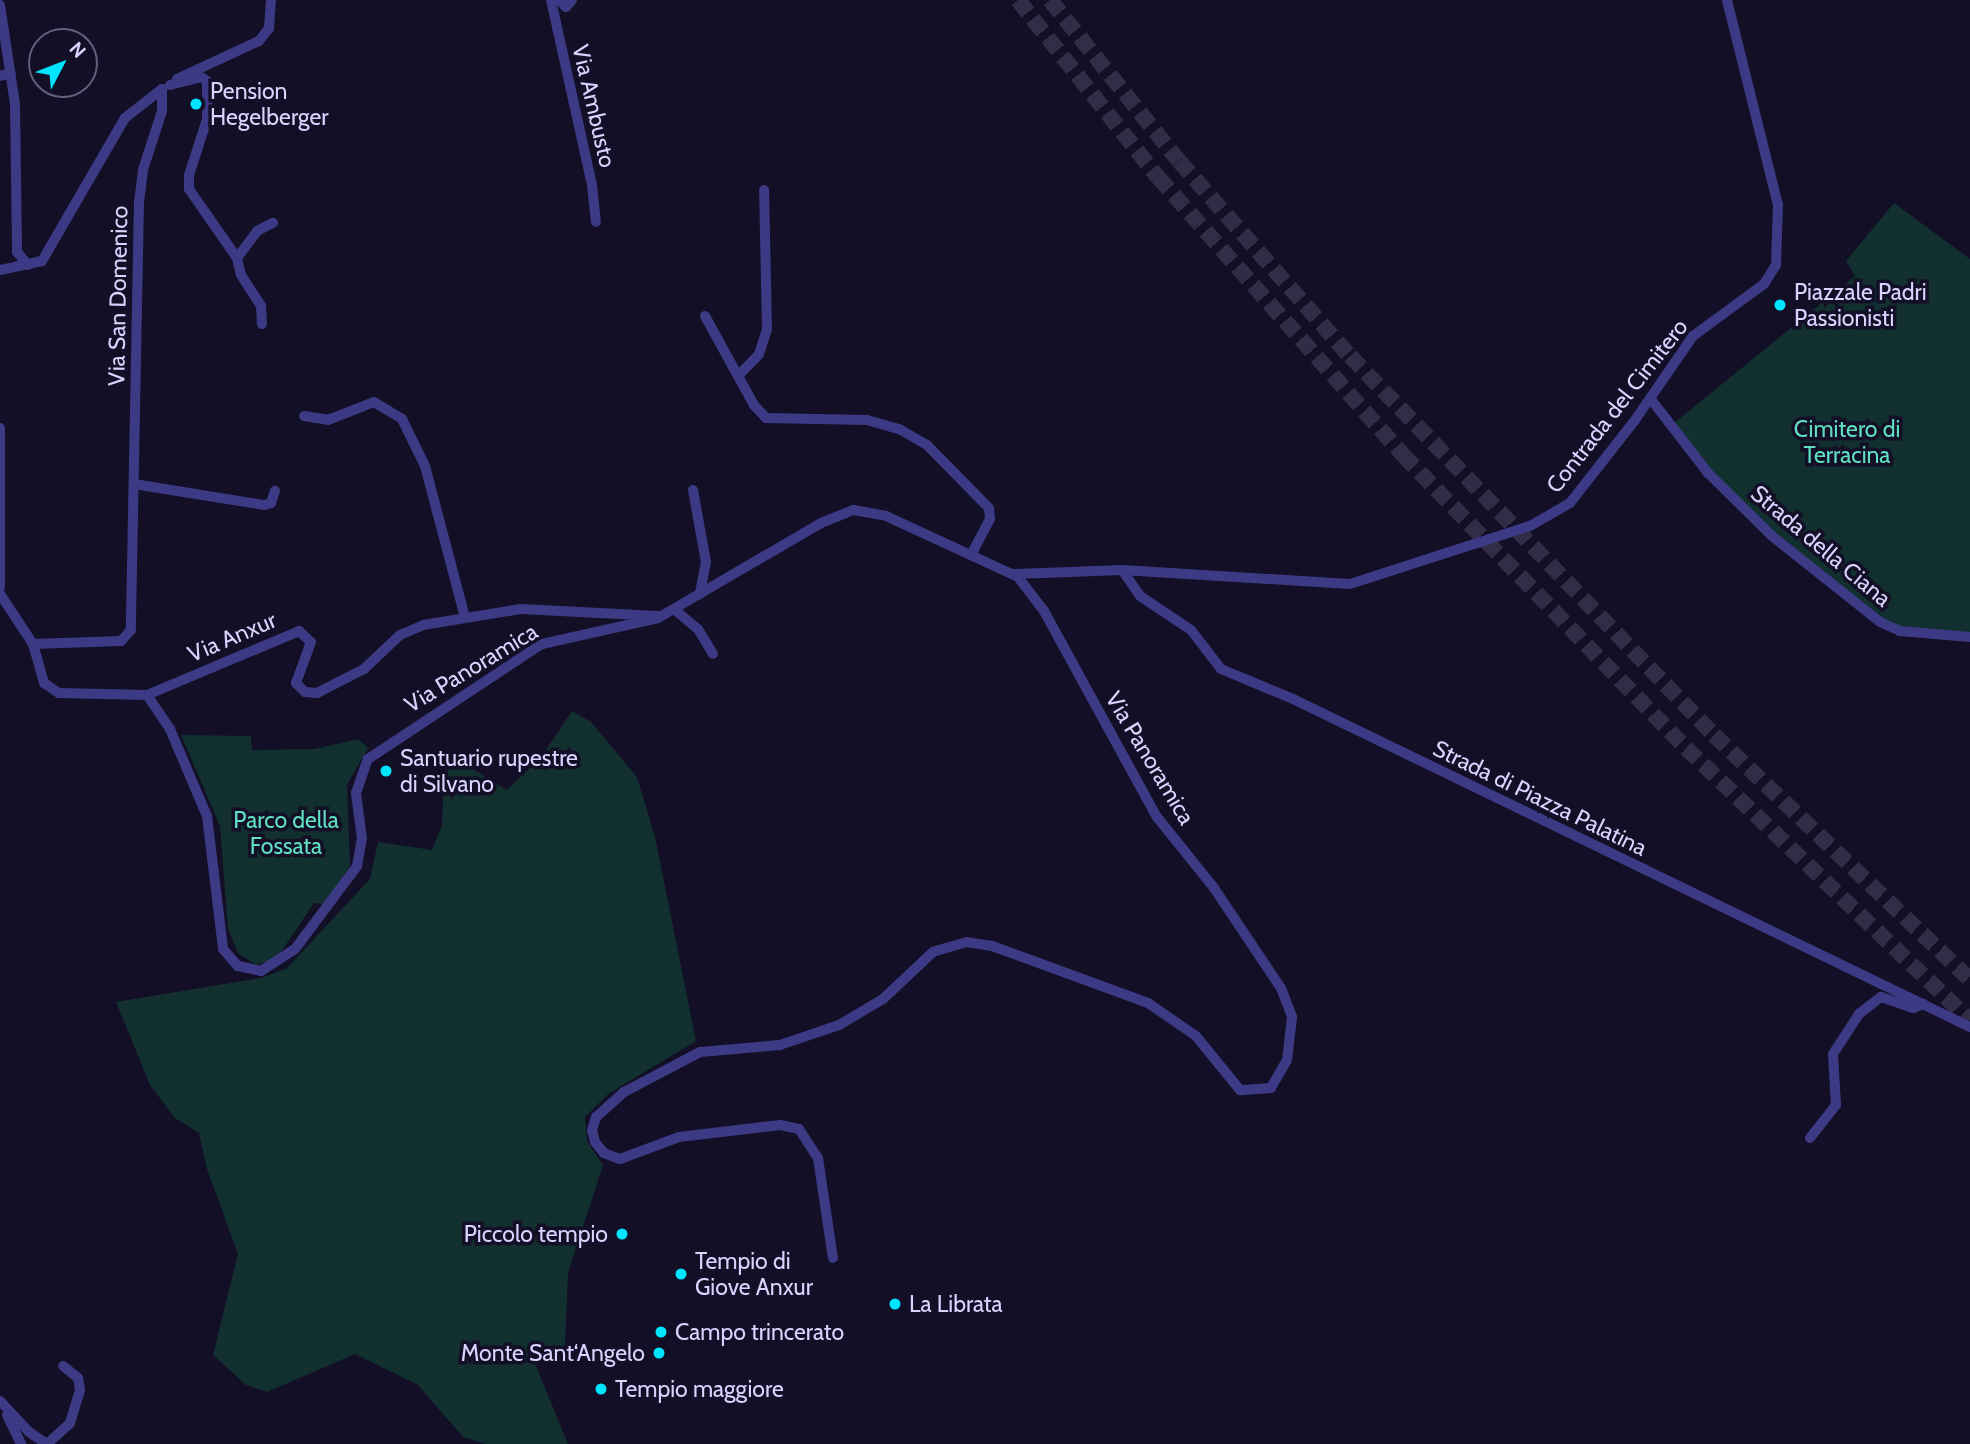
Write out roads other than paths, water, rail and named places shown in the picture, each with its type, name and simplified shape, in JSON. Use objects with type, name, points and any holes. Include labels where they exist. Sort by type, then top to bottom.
[{"type":"street","points":[[166,87],[259,41],[269,28],[271,0]]},
{"type":"street","name":"Via Ambusto","points":[[551,0],[592,185],[596,222]]},
{"type":"street","points":[[559,0],[566,7],[572,0]]},
{"type":"street","name":"Contrada del Cimitero","points":[[1014,574],[1122,569],[1327,585],[1381,577],[1558,512],[1580,492],[1700,328],[1769,279],[1779,252],[1777,205],[1727,0]]},
{"type":"street","points":[[0,5],[11,73],[17,252],[28,265]]},
{"type":"street","points":[[0,75],[11,73]]},
{"type":"street","points":[[166,87],[201,77],[207,81],[207,119],[188,185],[200,209],[237,258],[242,278],[261,306],[262,324]]},
{"type":"street","name":"Via San Domenico","points":[[28,265],[44,257],[125,118],[166,87]]},
{"type":"street","name":"Via San Domenico","points":[[33,644],[117,641],[129,636],[139,202],[143,170],[162,111],[166,87]]},
{"type":"street","points":[[738,376],[759,354],[767,330],[764,190]]},
{"type":"street","points":[[237,258],[255,233],[273,223]]},
{"type":"street","points":[[0,270],[28,265]]},
{"type":"street","points":[[705,316],[757,411],[771,420],[861,419],[894,427],[921,440],[989,508],[990,519],[971,555]]},
{"type":"street","name":"Strada della Ciana","points":[[1650,398],[1708,473],[1772,536],[1880,622],[1900,631],[1970,637]]},
{"type":"street","points":[[304,416],[327,420],[373,402],[402,419],[421,455],[465,617]]},
{"type":"street","points":[[0,428],[0,587]]},
{"type":"street","points":[[134,484],[264,505],[271,503],[275,491]]},
{"type":"street","points":[[693,490],[706,562],[701,594]]},
{"type":"street","name":"Via Panoramica","points":[[147,695],[170,729],[207,816],[223,949],[238,966],[261,971],[295,949],[358,866],[362,839],[356,789],[362,769],[376,750],[548,642],[662,617],[821,523],[853,510],[886,516],[1014,574],[1038,600],[1157,817],[1217,894],[1281,988],[1292,1017],[1287,1060],[1271,1088],[1240,1090],[1196,1036],[1149,1003],[1004,951],[967,942],[933,952],[883,999],[839,1025],[780,1045],[701,1052],[624,1092],[598,1114],[592,1130],[595,1142],[604,1153],[620,1159],[679,1137],[780,1125],[799,1129],[810,1139],[818,1158],[833,1258]]},
{"type":"street","name":"Strada di Piazza Palatina","points":[[1122,569],[1140,596],[1191,630],[1221,669],[1289,697],[1923,1004],[1952,1021],[1970,1027]]},
{"type":"street","name":"Via Anxur","points":[[0,594],[33,644],[43,681],[52,691],[147,695],[299,631],[310,642],[296,683],[305,692],[317,693],[364,669],[405,632],[465,617],[539,609],[662,617]]},
{"type":"street","points":[[675,610],[698,629],[713,654]]},
{"type":"street","points":[[1810,1138],[1836,1105],[1833,1054],[1863,1010],[1885,997],[1913,1008],[1923,1004]]},
{"type":"street","points":[[1952,1021],[1970,1035]]},
{"type":"street","points":[[0,1402],[26,1430],[47,1444],[70,1423],[80,1390],[78,1378],[63,1366]]},
{"type":"street","points":[[0,1402],[22,1444]]},
{"type":"tunnel","points":[[1018,0],[1158,177],[1403,455],[1686,748],[1970,1020]]},
{"type":"tunnel","points":[[1050,0],[1179,161],[1350,356],[1714,735],[1970,980]]},
{"type":"place","name":"Pension Hegelberger","points":[[196,104]]},
{"type":"place","name":"Piazzale Padri Passionisti","points":[[1780,305]]},
{"type":"place","name":"Santuario rupestre di Silvano","points":[[386,771]]},
{"type":"place","name":"Piccolo tempio","points":[[622,1234]]},
{"type":"place","name":"Tempio di Giove Anxur","points":[[681,1274]]},
{"type":"place","name":"La Librata","points":[[895,1304]]},
{"type":"place","name":"Campo trincerato","points":[[661,1332]]},
{"type":"place","name":"Monte Sant‘Angelo","points":[[659,1353]]},
{"type":"place","name":"Tempio maggiore","points":[[601,1389]]},
{"type":"park label","name":"Cimitero di Terracina","points":[[1847,442]]},
{"type":"park label","name":"Parco della Fossata","points":[[286,833]]}]
